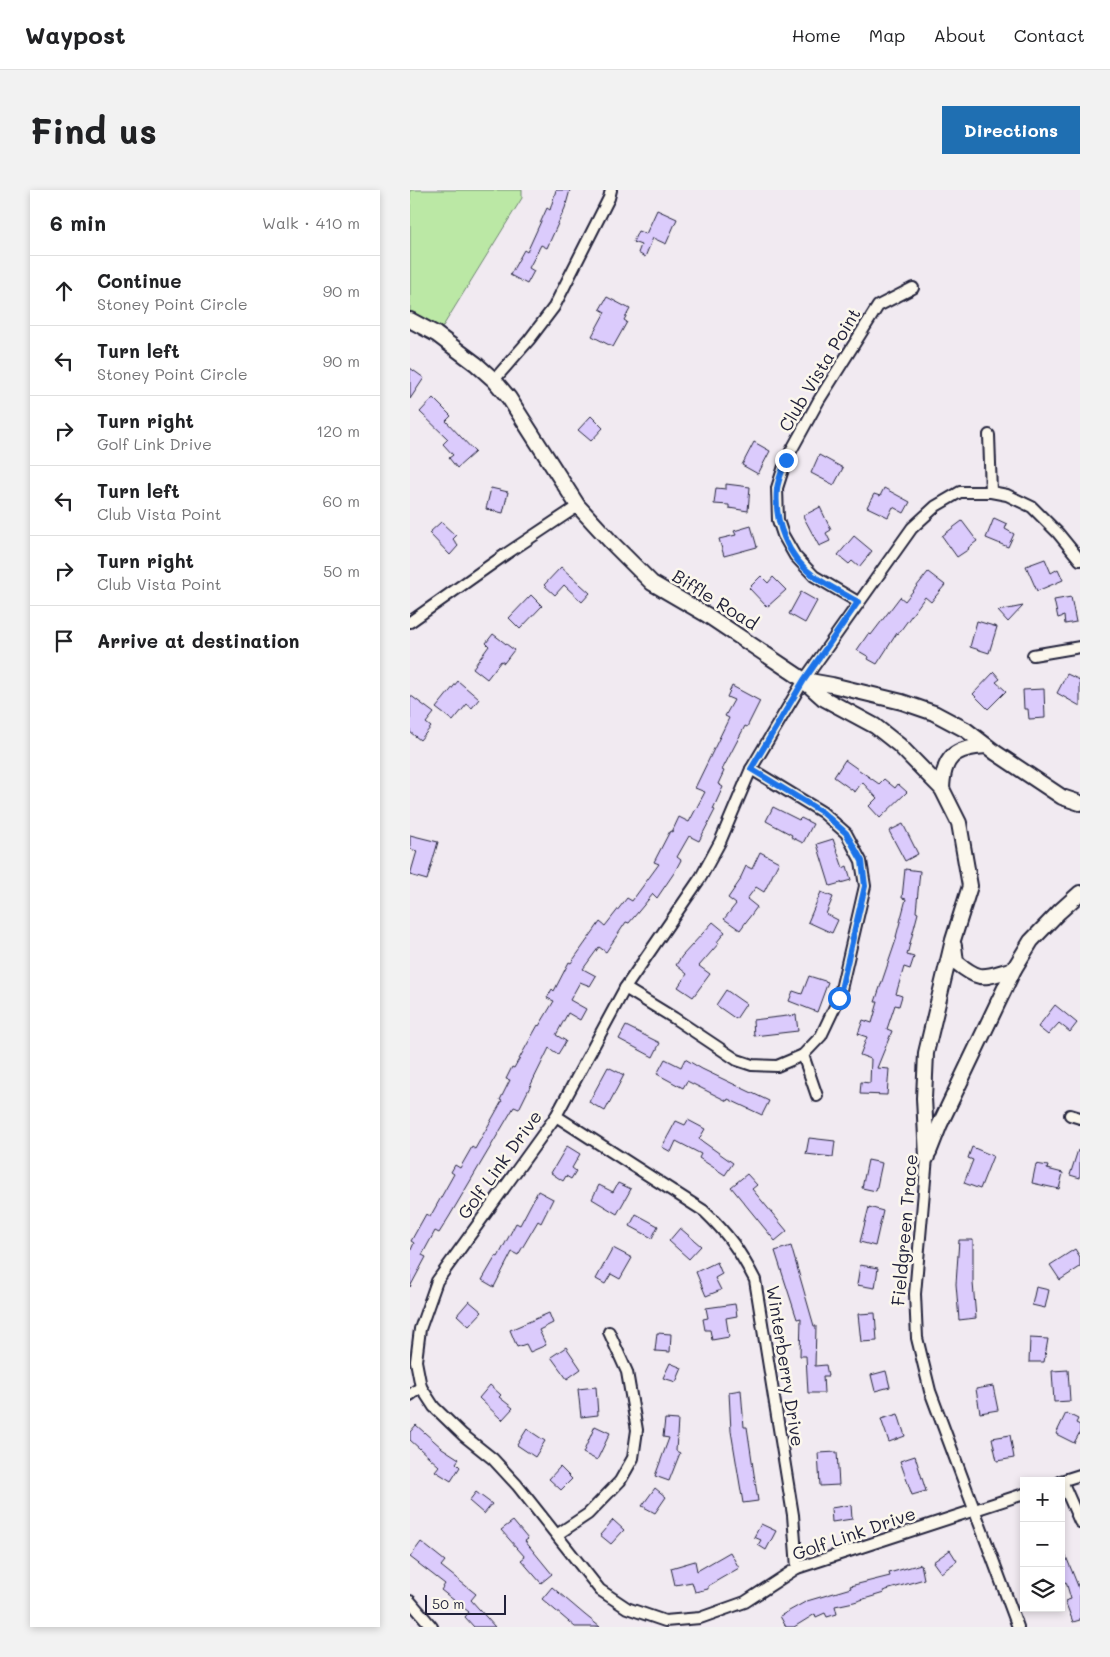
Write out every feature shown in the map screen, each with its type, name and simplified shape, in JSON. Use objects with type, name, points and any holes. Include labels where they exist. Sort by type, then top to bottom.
[{"type":"street","points":[[494,380],[529,340],[554,307],[574,271],[609,198],[611,190]]},
{"type":"street","name":"Club Vista Point","points":[[858,602],[814,576],[795,556],[783,536],[778,520],[777,488],[786,460],[795,443],[819,400],[878,306],[913,288]]},
{"type":"street","name":"Biffle Road","points":[[410,320],[436,334],[494,380],[509,398],[578,506],[652,583],[706,615],[804,680],[902,702],[934,713],[966,730],[986,746],[1062,797],[1080,805]]},
{"type":"street","points":[[989,435],[991,492]]},
{"type":"street","name":"Golf Link Drive","points":[[1020,1495],[797,1568],[745,1602],[702,1622],[665,1622],[627,1608],[600,1590],[558,1534],[517,1485],[492,1459],[434,1407],[421,1387],[416,1361],[420,1329],[437,1281],[556,1116],[625,988],[701,877],[716,851],[751,769],[804,680],[912,528],[936,506],[960,492],[991,492],[1007,495],[1032,507],[1058,533],[1080,560]]},
{"type":"street","points":[[410,622],[578,506]]},
{"type":"street","points":[[1033,655],[1080,647]]},
{"type":"street","points":[[804,680],[823,698],[876,726],[899,745],[942,789],[959,823],[970,886],[953,940],[926,1052],[924,1098],[927,1157]]},
{"type":"street","points":[[942,789],[942,776],[946,764],[953,755],[963,749],[986,746]]},
{"type":"street","points":[[625,988],[737,1060],[752,1065],[777,1066],[802,1055],[822,1036],[839,998],[865,886],[862,861],[846,833],[822,812],[751,769]]},
{"type":"street","name":"Fieldgreen Trace","points":[[1018,1627],[930,1391],[917,1338],[915,1294],[927,1157],[940,1124],[1014,969],[1030,941],[1080,893]]},
{"type":"street","points":[[953,940],[956,962],[971,973],[982,978],[1014,969]]},
{"type":"street","points":[[802,1055],[817,1096]]},
{"type":"street","points":[[1070,1115],[1080,1118]]},
{"type":"street","name":"Winterberry Drive","points":[[556,1116],[704,1211],[720,1226],[740,1252],[755,1280],[793,1515],[797,1568]]},
{"type":"street","points":[[558,1534],[588,1514],[620,1481],[633,1458],[637,1430],[627,1372],[609,1332]]},
{"type":"street","points":[[410,1395],[421,1387]]},
{"type":"street","points":[[1065,1480],[1080,1475]]},
{"type":"street","points":[[1065,1488],[1080,1522]]},
{"type":"street","points":[[410,1601],[432,1627]]},
{"type":"street","points":[[1011,1627],[1014,1616]]},
{"type":"green space","points":[[410,190],[522,190],[522,198],[440,331],[410,318]]},
{"type":"building","points":[[556,190],[570,190],[565,208],[547,248],[541,245],[529,268],[534,271],[527,284],[510,275],[524,250],[527,252],[547,208],[550,210]]},
{"type":"building","points":[[657,210],[677,219],[666,244],[653,238],[645,257],[638,253],[641,245],[633,242],[638,231],[646,234]]},
{"type":"building","points":[[607,297],[630,309],[624,320],[627,322],[613,347],[592,336],[605,312],[600,309]]},
{"type":"building","points":[[410,368],[424,378],[410,399]]},
{"type":"building","points":[[433,398],[451,416],[446,421],[475,452],[457,468],[449,458],[453,455],[443,444],[448,439],[420,412]]},
{"type":"building","points":[[591,416],[603,428],[591,441],[578,430]]},
{"type":"building","points":[[754,442],[770,451],[758,474],[742,465]]},
{"type":"building","points":[[819,455],[843,468],[834,485],[811,473]]},
{"type":"building","points":[[726,484],[750,487],[748,511],[729,508],[729,505],[714,504],[716,488],[726,489]]},
{"type":"building","points":[[491,488],[508,492],[503,513],[486,509]]},
{"type":"building","points":[[884,488],[910,502],[904,513],[893,507],[888,517],[867,507],[874,494],[880,496]]},
{"type":"building","points":[[820,507],[831,530],[826,533],[830,541],[819,546],[803,516]]},
{"type":"building","points":[[994,518],[1007,524],[1005,529],[1014,534],[1008,547],[986,538]]},
{"type":"building","points":[[962,521],[977,541],[957,557],[942,536]]},
{"type":"building","points":[[441,522],[456,536],[453,539],[458,546],[450,555],[429,533]]},
{"type":"building","points":[[751,526],[757,547],[724,556],[719,539],[736,535],[734,531]]},
{"type":"building","points":[[854,536],[872,551],[859,567],[852,561],[849,564],[838,555]]},
{"type":"building","points":[[1045,559],[1051,573],[1058,569],[1063,580],[1037,591],[1026,566]]},
{"type":"building","points":[[561,567],[590,593],[582,602],[564,585],[555,595],[544,585]]},
{"type":"building","points":[[928,572],[945,585],[931,602],[925,597],[897,633],[877,664],[868,659],[869,657],[857,650],[868,634],[871,635],[900,597],[905,601]]},
{"type":"building","points":[[761,576],[768,583],[773,577],[786,590],[767,607],[749,588]]},
{"type":"building","points":[[801,592],[817,601],[805,623],[789,614]]},
{"type":"building","points":[[531,595],[542,606],[520,629],[509,618]]},
{"type":"building","points":[[1071,597],[1076,622],[1065,624],[1064,616],[1058,618],[1054,600]]},
{"type":"building","points":[[1023,606],[1008,622],[998,611]]},
{"type":"building","points":[[977,621],[997,627],[989,653],[970,647]]},
{"type":"building","points":[[493,634],[514,650],[504,663],[501,661],[487,679],[473,668],[489,646],[486,643]]},
{"type":"building","points":[[994,672],[1000,679],[996,682],[1006,691],[988,709],[973,694]]},
{"type":"building","points":[[1067,674],[1080,680],[1080,706],[1057,693]]},
{"type":"building","points":[[458,681],[479,699],[472,708],[467,704],[453,721],[436,708]]},
{"type":"building","points":[[732,686],[760,701],[722,770],[724,771],[718,784],[723,787],[713,809],[715,810],[699,841],[689,836],[677,857],[681,860],[657,898],[653,894],[629,923],[626,922],[606,952],[599,947],[583,969],[596,976],[590,986],[580,982],[570,1000],[586,1009],[580,1020],[568,1013],[556,1035],[566,1041],[558,1054],[549,1048],[519,1109],[514,1107],[439,1233],[435,1231],[422,1255],[426,1257],[410,1287],[410,1252],[414,1243],[411,1241],[426,1214],[430,1217],[454,1174],[451,1172],[455,1165],[460,1168],[472,1147],[475,1149],[502,1101],[500,1100],[510,1080],[506,1079],[512,1067],[514,1068],[554,1001],[547,998],[552,989],[554,991],[569,962],[571,963],[600,922],[605,926],[627,898],[632,901],[659,864],[654,862],[679,817],[689,822],[705,792],[695,788],[729,718],[725,716],[734,700],[727,697]]},
{"type":"building","points":[[1044,689],[1045,718],[1029,719],[1028,709],[1024,709],[1023,690]]},
{"type":"building","points":[[410,695],[434,713],[426,723],[431,727],[420,740],[410,732]]},
{"type":"building","points":[[845,760],[879,784],[884,779],[895,788],[898,784],[907,792],[880,818],[869,806],[877,798],[862,782],[855,792],[834,777]]},
{"type":"building","points":[[773,807],[799,820],[801,818],[813,824],[803,843],[766,821]]},
{"type":"building","points":[[903,824],[918,854],[905,861],[889,831]]},
{"type":"building","points":[[410,835],[438,842],[427,880],[410,875],[417,851],[410,849]]},
{"type":"building","points":[[833,839],[843,868],[847,866],[851,880],[830,886],[817,844]]},
{"type":"building","points":[[760,852],[779,862],[764,892],[756,887],[747,899],[757,907],[740,930],[724,919],[736,904],[728,898],[741,879],[746,866],[752,869]]},
{"type":"building","points":[[905,869],[920,871],[916,912],[918,913],[907,955],[914,957],[910,969],[904,967],[896,994],[902,996],[899,1006],[895,1005],[887,1029],[892,1031],[877,1068],[889,1069],[887,1095],[860,1094],[861,1082],[870,1083],[871,1059],[860,1055],[867,1037],[858,1034],[863,1020],[872,1023],[878,1002],[875,1002],[897,937],[906,899],[902,898]]},
{"type":"building","points":[[821,892],[833,897],[826,914],[838,920],[832,933],[808,922]]},
{"type":"building","points":[[713,922],[725,932],[717,942],[719,943],[699,966],[710,974],[693,997],[678,987],[687,974],[676,965]]},
{"type":"building","points":[[809,976],[828,982],[817,1012],[789,1001],[793,991],[802,994]]},
{"type":"building","points":[[726,990],[746,1004],[736,1019],[716,1005]]},
{"type":"building","points":[[1055,1005],[1077,1023],[1070,1032],[1059,1023],[1048,1035],[1038,1027]]},
{"type":"building","points":[[796,1015],[798,1031],[754,1036],[753,1020]]},
{"type":"building","points":[[626,1026],[660,1043],[653,1057],[619,1039]]},
{"type":"building","points":[[665,1059],[681,1067],[685,1059],[769,1101],[762,1115],[728,1099],[727,1101],[687,1081],[683,1088],[657,1074]]},
{"type":"building","points":[[608,1067],[624,1075],[605,1111],[589,1102]]},
{"type":"building","points":[[688,1120],[705,1129],[699,1139],[733,1163],[725,1175],[699,1158],[701,1154],[676,1141],[671,1152],[662,1147],[676,1121],[685,1125]]},
{"type":"building","points":[[809,1138],[835,1141],[833,1157],[806,1154]]},
{"type":"building","points":[[567,1146],[580,1154],[572,1168],[576,1171],[571,1179],[566,1176],[563,1181],[551,1173]]},
{"type":"building","points":[[972,1147],[993,1156],[980,1189],[964,1183],[973,1160],[968,1158]]},
{"type":"building","points":[[1078,1150],[1080,1151],[1080,1178],[1070,1175]]},
{"type":"building","points":[[868,1160],[882,1163],[876,1191],[862,1188]]},
{"type":"building","points":[[1036,1164],[1048,1166],[1047,1169],[1063,1173],[1059,1189],[1032,1183]]},
{"type":"building","points":[[747,1174],[757,1185],[752,1189],[787,1231],[775,1241],[731,1187]]},
{"type":"building","points":[[618,1183],[631,1189],[617,1214],[592,1199],[599,1185],[613,1192]]},
{"type":"building","points":[[538,1191],[553,1199],[541,1223],[538,1221],[518,1255],[512,1252],[494,1287],[482,1280],[496,1256],[498,1257],[516,1223],[520,1225]]},
{"type":"building","points":[[869,1207],[883,1211],[875,1246],[860,1242]]},
{"type":"building","points":[[636,1214],[658,1226],[652,1238],[630,1226]]},
{"type":"building","points":[[680,1228],[701,1246],[689,1259],[669,1241]]},
{"type":"building","points":[[959,1240],[973,1240],[973,1283],[976,1318],[959,1320],[956,1284]]},
{"type":"building","points":[[791,1246],[814,1326],[816,1326],[815,1366],[826,1365],[828,1376],[823,1376],[824,1393],[808,1393],[806,1356],[800,1356],[801,1318],[797,1319],[775,1251]]},
{"type":"building","points":[[613,1248],[632,1258],[620,1279],[611,1274],[605,1284],[596,1279]]},
{"type":"building","points":[[1075,1249],[1080,1257],[1080,1267],[1060,1280],[1050,1265]]},
{"type":"building","points":[[717,1262],[722,1274],[715,1278],[721,1290],[706,1296],[696,1272]]},
{"type":"building","points":[[860,1265],[878,1268],[875,1288],[857,1285]]},
{"type":"building","points":[[1036,1287],[1049,1290],[1045,1308],[1032,1305]]},
{"type":"building","points":[[469,1301],[482,1312],[469,1326],[457,1315]]},
{"type":"building","points":[[735,1304],[737,1316],[726,1318],[729,1337],[712,1340],[710,1330],[705,1330],[703,1319],[708,1318],[706,1308]]},
{"type":"building","points":[[549,1313],[553,1323],[539,1330],[546,1345],[530,1352],[526,1344],[517,1347],[510,1330]]},
{"type":"building","points":[[875,1313],[877,1341],[861,1342],[858,1314]]},
{"type":"building","points":[[657,1333],[671,1334],[670,1352],[655,1351]]},
{"type":"building","points":[[1030,1338],[1048,1339],[1044,1362],[1029,1362]]},
{"type":"building","points":[[566,1347],[581,1369],[567,1379],[551,1357]]},
{"type":"building","points":[[670,1363],[682,1368],[676,1382],[663,1378]]},
{"type":"building","points":[[1068,1370],[1070,1401],[1054,1402],[1052,1371]]},
{"type":"building","points":[[886,1371],[890,1387],[875,1391],[871,1375]]},
{"type":"building","points":[[490,1385],[501,1395],[499,1397],[513,1408],[502,1420],[479,1398]]},
{"type":"building","points":[[993,1386],[998,1410],[980,1413],[976,1389]]},
{"type":"building","points":[[596,1387],[598,1415],[581,1417],[578,1389]]},
{"type":"building","points":[[741,1390],[744,1427],[747,1427],[758,1501],[743,1503],[731,1431],[729,1392]]},
{"type":"building","points":[[1066,1413],[1078,1419],[1076,1423],[1080,1425],[1080,1432],[1074,1443],[1056,1434]]},
{"type":"building","points":[[898,1414],[905,1436],[889,1442],[881,1419]]},
{"type":"building","points":[[665,1419],[678,1420],[676,1451],[680,1453],[669,1481],[655,1476],[669,1438],[663,1437]]},
{"type":"building","points":[[416,1425],[442,1448],[459,1459],[456,1463],[460,1467],[451,1481],[435,1471],[439,1466],[410,1440],[410,1432]]},
{"type":"building","points":[[595,1426],[610,1433],[597,1460],[583,1453]]},
{"type":"building","points":[[527,1429],[545,1441],[535,1457],[517,1445]]},
{"type":"building","points":[[1010,1435],[1014,1458],[997,1461],[992,1438]]},
{"type":"building","points":[[837,1452],[839,1485],[820,1486],[818,1453]]},
{"type":"building","points":[[915,1456],[926,1491],[912,1495],[900,1461]]},
{"type":"building","points":[[560,1467],[572,1479],[561,1490],[549,1479]]},
{"type":"building","points":[[655,1488],[666,1497],[655,1513],[642,1506]]},
{"type":"building","points":[[476,1492],[492,1504],[484,1514],[469,1501]]},
{"type":"building","points":[[851,1505],[852,1519],[832,1522],[831,1508]]},
{"type":"building","points":[[613,1520],[624,1530],[611,1544],[600,1535]]},
{"type":"building","points":[[513,1521],[528,1539],[525,1541],[552,1574],[541,1583],[521,1560],[525,1557],[501,1530]]},
{"type":"building","points":[[761,1524],[776,1531],[766,1550],[758,1545],[761,1540],[754,1537]]},
{"type":"building","points":[[421,1542],[445,1561],[441,1566],[476,1594],[471,1600],[495,1627],[474,1627],[465,1617],[469,1612],[441,1590],[445,1584],[410,1557]]},
{"type":"building","points":[[950,1550],[957,1561],[941,1573],[933,1562]]},
{"type":"building","points":[[730,1552],[739,1568],[708,1586],[708,1589],[695,1592],[692,1582],[675,1585],[671,1568],[695,1561],[697,1571]]},
{"type":"building","points":[[1065,1554],[1080,1591],[1080,1620],[1073,1622],[1065,1601],[1071,1599],[1066,1582]]},
{"type":"building","points":[[921,1564],[924,1579],[883,1591],[884,1593],[835,1606],[837,1614],[827,1617],[825,1613],[816,1617],[815,1614],[794,1627],[786,1627],[780,1616],[807,1601],[851,1588],[850,1586],[890,1576],[889,1573]]},
{"type":"building","points":[[552,1587],[600,1627],[575,1627],[542,1599]]},
{"type":"route","points":[[786,460],[777,488],[778,520],[783,536],[795,556],[814,576],[858,602],[804,680],[751,769],[822,812],[846,833],[862,861],[865,886],[839,998]]}]
